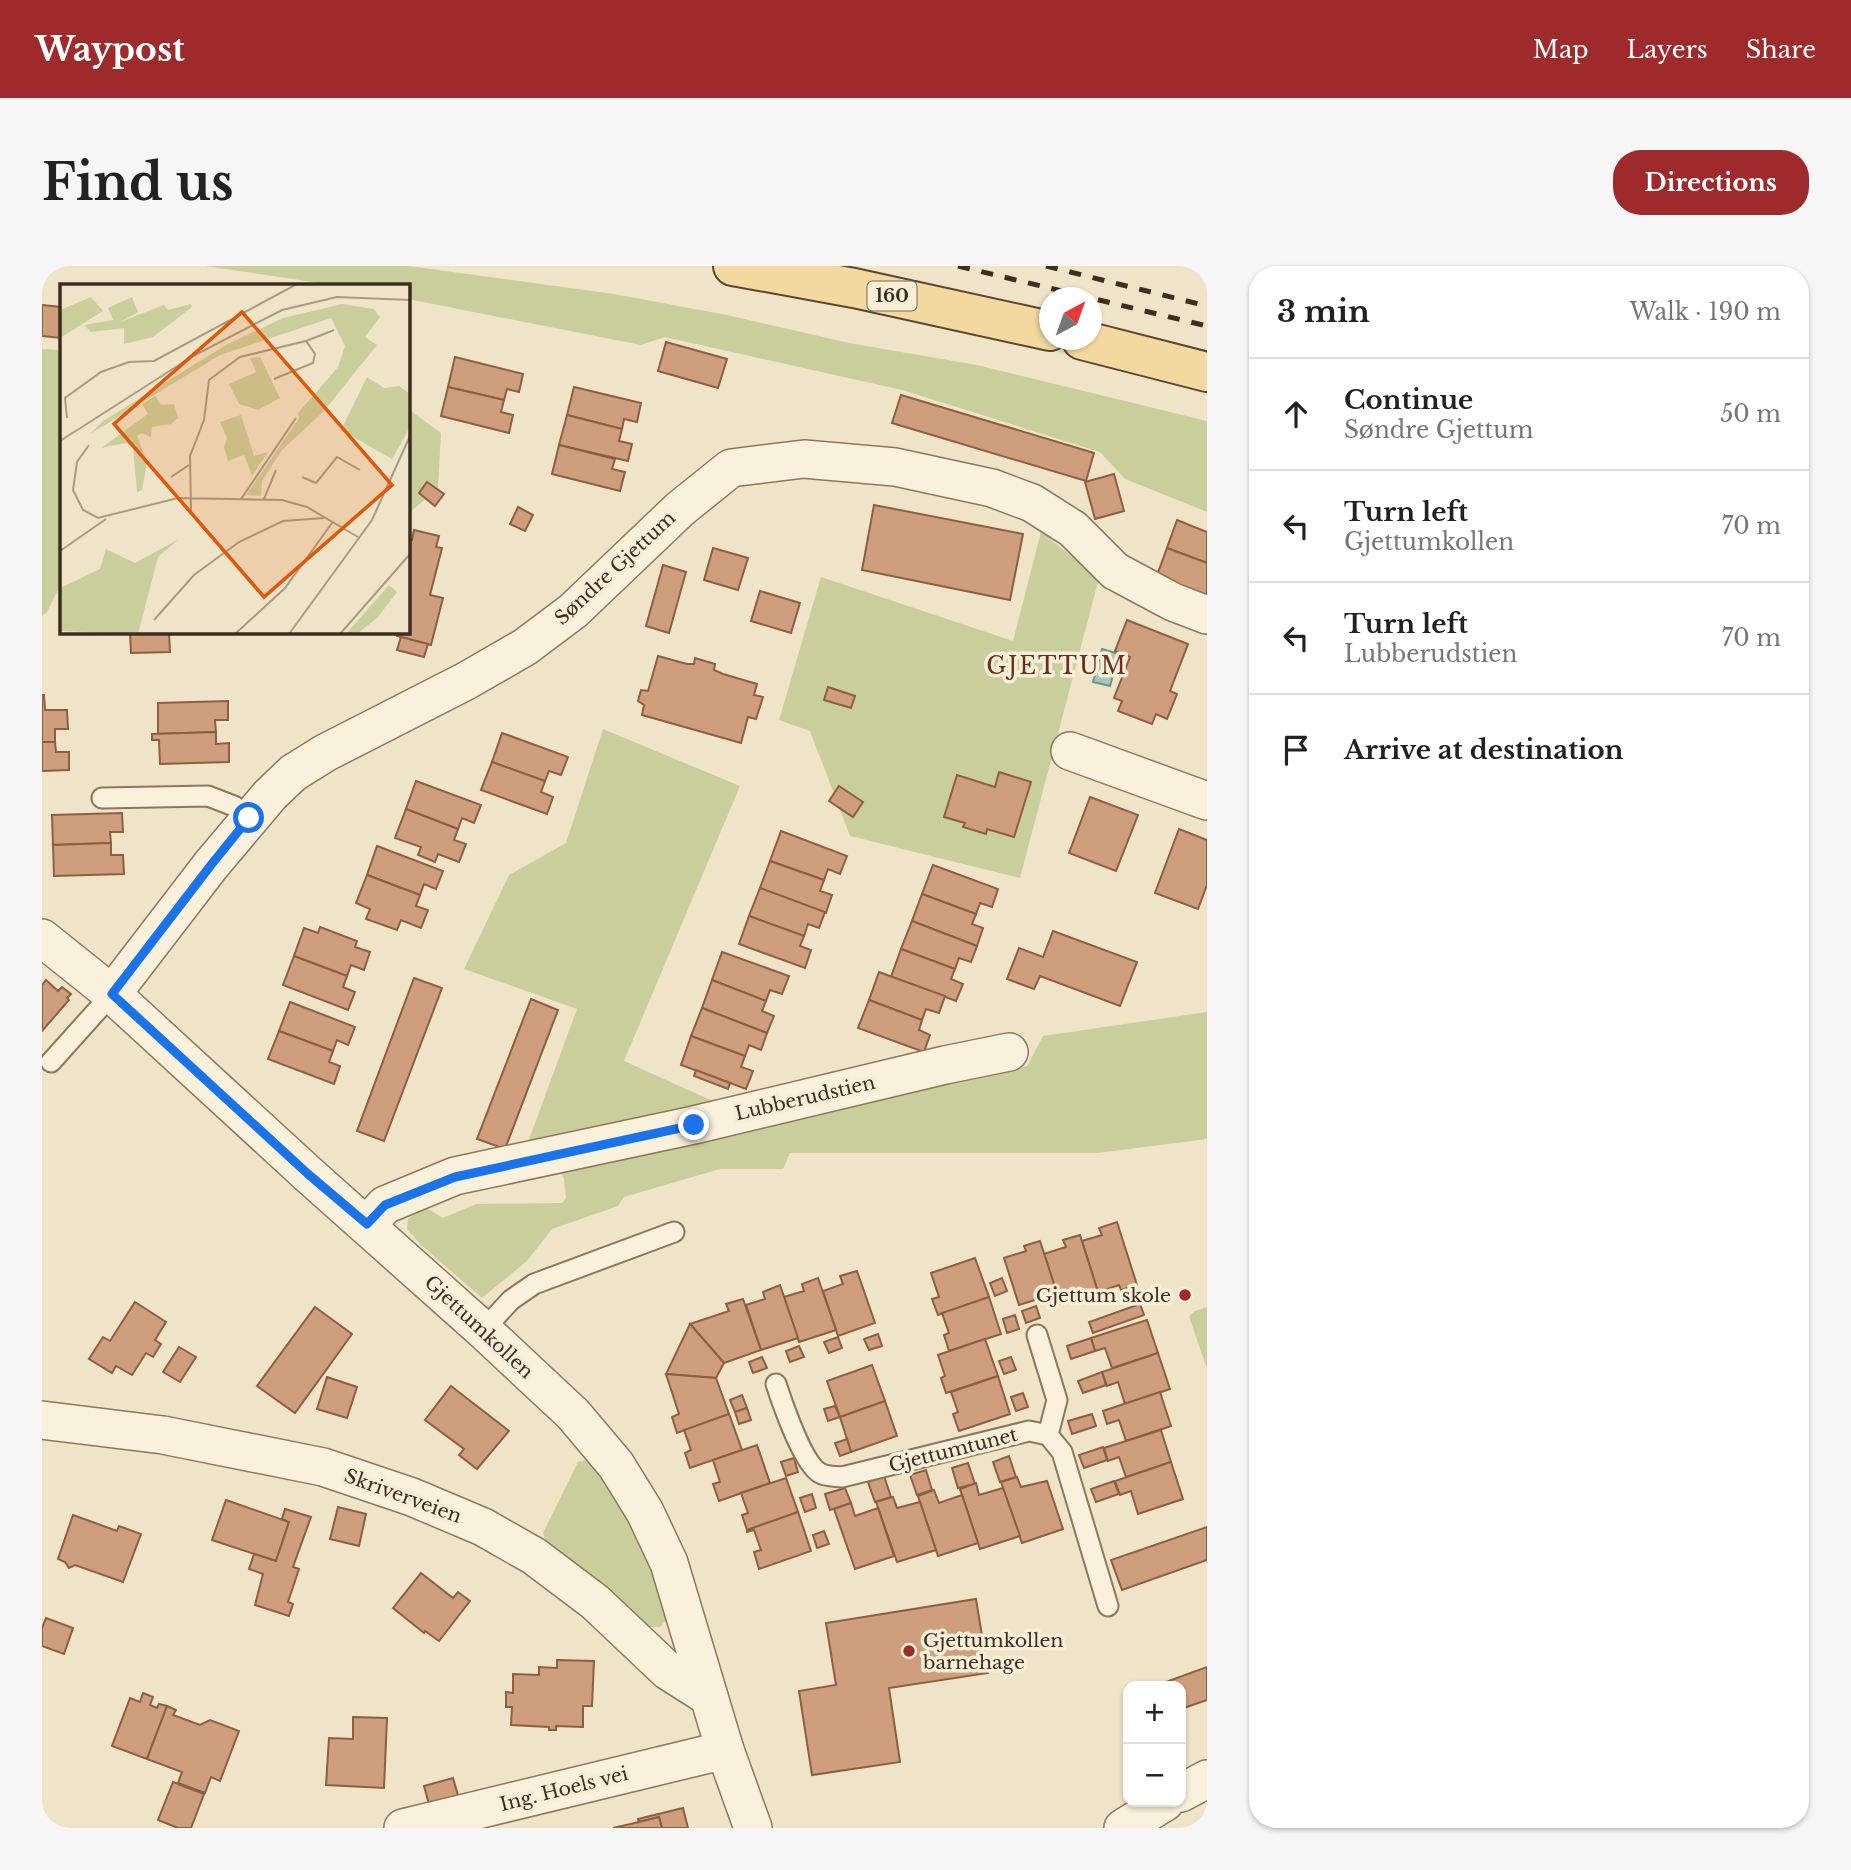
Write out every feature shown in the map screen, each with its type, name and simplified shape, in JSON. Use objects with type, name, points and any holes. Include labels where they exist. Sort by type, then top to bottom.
[{"type":"main road","name":"160","points":[[733,266],[853,288],[1039,329]]},
{"type":"main road","points":[[1102,345],[1207,372]]},
{"type":"street","name":"Søndre Gjettum","points":[[112,994],[249,818],[293,773],[325,753],[526,648],[573,611],[680,509],[731,468],[804,459],[895,467],[992,488],[1032,503],[1073,529],[1115,571],[1207,615]]},
{"type":"street","points":[[1070,751],[1207,801]]},
{"type":"street","name":"Gjettumkollen","points":[[42,938],[112,994],[483,1330],[573,1414],[617,1465],[645,1512],[669,1563],[725,1750],[753,1828]]},
{"type":"street","name":"Lubberudstien","points":[[367,1224],[385,1205],[455,1177],[1009,1052]]},
{"type":"street","name":"Skriverveien","points":[[42,1420],[163,1434],[323,1468],[412,1497],[483,1527],[534,1556],[595,1602],[667,1671],[709,1697]]},
{"type":"street","name":"Ing. Hoels vei","points":[[403,1828],[725,1750]]},
{"type":"street","points":[[1186,1790],[1207,1779]]},
{"type":"street","points":[[1123,1828],[1157,1807]]},
{"type":"lane","points":[[102,798],[208,796],[234,806],[249,818]]},
{"type":"lane","points":[[51,1062],[112,994]]},
{"type":"lane","points":[[483,1330],[511,1300],[534,1284],[674,1233]]},
{"type":"lane","points":[[1037,1335],[1057,1400],[1048,1435],[1062,1451],[1108,1606]]},
{"type":"lane","name":"Gjettumtunet","points":[[776,1384],[790,1423],[812,1467],[823,1475],[842,1477],[1028,1432],[1048,1435]]},
{"type":"green space","points":[[205,266],[408,266],[614,294],[727,315],[849,343],[977,365],[1207,421],[1207,512],[1125,479],[1100,452],[902,390],[665,337],[641,345],[410,299],[410,284],[326,284]]},
{"type":"green space","points":[[42,349],[60,350],[60,586],[47,612],[42,616]]},
{"type":"green space","points":[[410,410],[441,433],[438,488],[410,512]]},
{"type":"green space","points":[[1041,532],[1099,578],[1020,878],[850,836],[810,731],[779,720],[821,577],[1013,641]]},
{"type":"green space","points":[[603,729],[740,786],[624,1061],[715,1102],[524,1153],[577,1009],[464,969],[509,875],[566,843]]},
{"type":"green space","points":[[1207,1012],[1207,1139],[1098,1153],[790,1153],[783,1169],[720,1169],[624,1197],[618,1206],[552,1229],[527,1261],[482,1298],[421,1245],[407,1229],[408,1219],[425,1207],[443,1218],[476,1204],[562,1203],[566,1198],[564,1179],[559,1168],[900,1087],[948,1083],[1027,1066],[1043,1036]]},
{"type":"green space","points":[[1207,1307],[1207,1369],[1189,1316]]},
{"type":"green space","points":[[590,1459],[626,1514],[645,1555],[668,1618],[660,1627],[648,1627],[595,1580],[546,1543],[543,1533],[578,1462]]},
{"type":"water","points":[[1102,649],[1119,654],[1110,686],[1093,682]]},
{"type":"building","points":[[42,305],[60,307],[60,338],[42,336]]},
{"type":"building","points":[[666,342],[727,359],[718,388],[658,371]]},
{"type":"building","points":[[455,357],[523,374],[519,392],[507,389],[504,400],[448,387]]},
{"type":"building","points":[[448,387],[504,400],[501,412],[513,415],[509,433],[441,416]]},
{"type":"building","points":[[574,387],[641,403],[637,422],[624,419],[622,429],[567,415]]},
{"type":"building","points":[[901,395],[1094,453],[1086,481],[892,423]]},
{"type":"building","points":[[567,415],[622,429],[619,441],[632,444],[628,461],[559,445]]},
{"type":"building","points":[[559,445],[615,459],[612,469],[625,472],[620,491],[552,474]]},
{"type":"building","points":[[1114,474],[1124,511],[1095,519],[1085,482]]},
{"type":"building","points":[[427,482],[444,494],[435,506],[419,493]]},
{"type":"building","points":[[874,505],[1023,534],[1010,600],[862,570]]},
{"type":"building","points":[[518,507],[533,515],[525,531],[510,524]]},
{"type":"building","points":[[1177,520],[1207,532],[1207,563],[1167,548]]},
{"type":"building","points":[[414,530],[439,536],[436,547],[442,548],[430,595],[443,598],[431,645],[397,636],[410,634]]},
{"type":"building","points":[[713,548],[748,558],[738,590],[704,580]]},
{"type":"building","points":[[1167,548],[1207,563],[1207,597],[1156,578]]},
{"type":"building","points":[[663,565],[686,572],[669,633],[646,626]]},
{"type":"building","points":[[760,591],[800,603],[791,633],[751,621]]},
{"type":"building","points":[[1127,620],[1188,644],[1170,691],[1177,694],[1167,719],[1156,714],[1152,724],[1118,711],[1122,701],[1114,698],[1130,657],[1115,651]]},
{"type":"building","points":[[130,634],[169,634],[170,652],[131,653]]},
{"type":"building","points":[[401,637],[428,644],[424,657],[397,650]]},
{"type":"building","points":[[658,656],[687,664],[694,664],[695,658],[715,664],[714,670],[723,674],[757,684],[754,695],[763,697],[756,719],[748,717],[741,743],[642,715],[644,705],[638,701],[641,690],[648,691]]},
{"type":"building","points":[[828,687],[855,696],[851,708],[824,700]]},
{"type":"building","points":[[42,695],[45,710],[67,710],[68,729],[55,729],[55,742],[42,742]]},
{"type":"building","points":[[228,701],[228,720],[215,720],[216,732],[158,734],[158,703]]},
{"type":"building","points":[[216,732],[216,744],[229,743],[229,762],[160,764],[159,740],[152,740],[152,734]]},
{"type":"building","points":[[502,733],[568,757],[561,775],[549,771],[545,781],[492,762]]},
{"type":"building","points":[[42,742],[55,742],[56,752],[69,752],[69,770],[42,771]]},
{"type":"building","points":[[492,762],[545,781],[541,792],[553,797],[547,814],[481,790]]},
{"type":"building","points":[[999,772],[1031,782],[1014,837],[987,829],[986,834],[963,827],[965,823],[944,817],[957,775],[995,787]]},
{"type":"building","points":[[416,781],[481,805],[474,823],[462,818],[458,829],[406,809]]},
{"type":"building","points":[[839,786],[863,802],[853,817],[829,801]]},
{"type":"building","points":[[1090,797],[1138,815],[1116,871],[1069,853]]},
{"type":"building","points":[[406,809],[458,829],[454,840],[466,844],[459,862],[438,854],[435,862],[418,855],[421,847],[395,838]]},
{"type":"building","points":[[122,813],[123,832],[110,832],[111,843],[53,845],[52,815]]},
{"type":"building","points":[[1179,829],[1207,840],[1207,885],[1198,909],[1155,893]]},
{"type":"building","points":[[781,831],[847,856],[840,874],[828,869],[824,880],[770,861]]},
{"type":"building","points":[[111,843],[111,855],[123,855],[124,874],[54,876],[53,845]]},
{"type":"building","points":[[377,846],[443,871],[436,889],[424,884],[420,895],[367,875]]},
{"type":"building","points":[[770,861],[824,880],[820,891],[832,895],[826,913],[760,888]]},
{"type":"building","points":[[933,865],[998,889],[992,907],[980,903],[976,914],[922,894]]},
{"type":"building","points":[[367,875],[420,895],[416,906],[428,910],[421,928],[401,920],[397,930],[366,919],[370,909],[356,903]]},
{"type":"building","points":[[760,888],[825,912],[819,928],[808,924],[804,936],[749,916]]},
{"type":"building","points":[[922,894],[976,914],[972,924],[983,928],[977,946],[912,921]]},
{"type":"building","points":[[749,916],[804,936],[800,946],[811,950],[805,968],[739,944]]},
{"type":"building","points":[[912,921],[977,946],[971,962],[959,958],[955,969],[901,949]]},
{"type":"building","points":[[320,927],[357,941],[355,947],[370,952],[364,970],[351,965],[347,976],[294,956],[304,928],[318,933]]},
{"type":"building","points":[[1053,931],[1137,962],[1120,1006],[1040,976],[1034,989],[1007,979],[1019,948],[1043,957]]},
{"type":"building","points":[[901,949],[955,969],[951,979],[963,984],[956,1001],[891,977]]},
{"type":"building","points":[[722,952],[789,976],[782,994],[770,990],[766,1001],[712,980]]},
{"type":"building","points":[[294,956],[347,976],[343,987],[355,992],[348,1010],[283,985]]},
{"type":"building","points":[[879,972],[945,996],[939,1013],[926,1009],[922,1020],[869,1000]]},
{"type":"building","points":[[414,978],[442,988],[384,1141],[357,1131]]},
{"type":"building","points":[[46,980],[58,991],[62,987],[71,994],[67,998],[69,1000],[42,1031],[42,985]]},
{"type":"building","points":[[712,980],[766,1001],[762,1011],[774,1016],[767,1033],[702,1008]]},
{"type":"building","points":[[531,999],[558,1010],[505,1149],[477,1139]]},
{"type":"building","points":[[869,1000],[922,1020],[919,1030],[930,1035],[924,1052],[858,1028]]},
{"type":"building","points":[[290,1002],[355,1027],[348,1045],[337,1040],[333,1051],[279,1031]]},
{"type":"building","points":[[702,1008],[767,1033],[761,1050],[749,1045],[745,1056],[691,1036]]},
{"type":"building","points":[[279,1031],[333,1051],[329,1062],[340,1066],[334,1084],[268,1059]]},
{"type":"building","points":[[691,1036],[745,1056],[741,1067],[753,1071],[746,1089],[681,1065]]},
{"type":"building","points":[[696,1070],[730,1083],[728,1089],[694,1076]]},
{"type":"building","points":[[1117,1222],[1137,1285],[1121,1290],[1119,1285],[1098,1292],[1082,1241],[1102,1235],[1099,1228]]},
{"type":"building","points":[[1080,1235],[1098,1292],[1060,1304],[1044,1254],[1066,1247],[1063,1240]]},
{"type":"building","points":[[1040,1241],[1057,1293],[1019,1305],[1004,1258],[1026,1251],[1024,1246]]},
{"type":"building","points":[[975,1258],[989,1297],[938,1315],[932,1299],[939,1297],[931,1273]]},
{"type":"building","points":[[857,1271],[875,1323],[838,1336],[823,1291],[843,1284],[840,1276]]},
{"type":"building","points":[[818,1278],[836,1330],[799,1342],[784,1297],[804,1291],[802,1284]]},
{"type":"building","points":[[1002,1278],[1007,1291],[995,1296],[990,1283]]},
{"type":"building","points":[[780,1285],[798,1338],[761,1350],[746,1305],[765,1299],[763,1292]]},
{"type":"building","points":[[989,1297],[1001,1334],[949,1351],[944,1335],[949,1333],[942,1313]]},
{"type":"building","points":[[743,1299],[761,1350],[724,1363],[690,1324],[729,1311],[726,1304]]},
{"type":"building","points":[[135,1302],[166,1322],[155,1340],[161,1344],[153,1357],[146,1353],[132,1375],[116,1366],[112,1373],[89,1359],[103,1337],[110,1341]]},
{"type":"building","points":[[1140,1304],[1144,1315],[1093,1333],[1089,1322]]},
{"type":"building","points":[[1036,1306],[1040,1318],[1026,1323],[1022,1311]]},
{"type":"building","points":[[315,1307],[352,1334],[295,1413],[257,1386]]},
{"type":"building","points":[[1015,1315],[1019,1329],[1007,1333],[1003,1319]]},
{"type":"building","points":[[1147,1320],[1158,1353],[1112,1368],[1105,1348],[1095,1351],[1091,1338]]},
{"type":"building","points":[[690,1324],[724,1363],[716,1378],[666,1374]]},
{"type":"building","points":[[878,1334],[882,1346],[869,1350],[864,1339]]},
{"type":"building","points":[[838,1337],[842,1348],[829,1353],[824,1342]]},
{"type":"building","points":[[1091,1338],[1095,1351],[1071,1359],[1067,1346]]},
{"type":"building","points":[[985,1339],[998,1376],[946,1393],[941,1378],[945,1376],[938,1355]]},
{"type":"building","points":[[799,1346],[804,1357],[790,1362],[786,1351]]},
{"type":"building","points":[[179,1347],[196,1357],[180,1382],[163,1372]]},
{"type":"building","points":[[1158,1353],[1170,1389],[1125,1404],[1118,1382],[1107,1386],[1102,1372]]},
{"type":"building","points":[[762,1357],[767,1368],[753,1373],[749,1362]]},
{"type":"building","points":[[1011,1357],[1016,1370],[1004,1374],[999,1361]]},
{"type":"building","points":[[872,1365],[885,1401],[840,1417],[827,1381]]},
{"type":"building","points":[[1102,1372],[1106,1385],[1083,1393],[1078,1381]]},
{"type":"building","points":[[666,1374],[716,1378],[729,1414],[677,1433],[672,1417],[679,1414]]},
{"type":"building","points":[[998,1376],[1010,1414],[959,1431],[953,1414],[958,1412],[951,1392]]},
{"type":"building","points":[[327,1377],[357,1387],[347,1418],[317,1409]]},
{"type":"building","points":[[451,1386],[509,1431],[477,1469],[459,1455],[464,1449],[425,1420]]},
{"type":"building","points":[[1160,1392],[1171,1426],[1126,1441],[1119,1420],[1107,1424],[1103,1411]]},
{"type":"building","points":[[1023,1393],[1028,1407],[1016,1411],[1011,1397]]},
{"type":"building","points":[[742,1395],[747,1408],[735,1412],[730,1400]]},
{"type":"building","points":[[885,1401],[897,1436],[851,1452],[840,1417]]},
{"type":"building","points":[[835,1406],[840,1417],[828,1421],[824,1409]]},
{"type":"building","points":[[747,1408],[751,1420],[739,1424],[735,1412]]},
{"type":"building","points":[[729,1414],[742,1450],[690,1468],[685,1453],[691,1450],[684,1430]]},
{"type":"building","points":[[1092,1414],[1096,1426],[1072,1434],[1068,1421]]},
{"type":"building","points":[[1161,1430],[1171,1462],[1126,1477],[1119,1457],[1108,1461],[1104,1448]]},
{"type":"building","points":[[847,1439],[851,1452],[840,1456],[835,1443]]},
{"type":"building","points":[[757,1445],[770,1483],[719,1501],[713,1484],[720,1482],[713,1460]]},
{"type":"building","points":[[1103,1447],[1107,1460],[1084,1468],[1079,1455]]},
{"type":"building","points":[[1009,1456],[1016,1477],[1000,1482],[993,1462]]},
{"type":"building","points":[[794,1458],[798,1472],[786,1476],[781,1462]]},
{"type":"building","points":[[1171,1462],[1183,1499],[1138,1514],[1131,1491],[1120,1495],[1115,1481]]},
{"type":"building","points":[[968,1463],[975,1484],[958,1488],[952,1468]]},
{"type":"building","points":[[926,1470],[932,1490],[917,1495],[910,1475]]},
{"type":"building","points":[[884,1476],[891,1497],[875,1502],[868,1482]]},
{"type":"building","points":[[1017,1477],[1021,1487],[1047,1481],[1063,1529],[1022,1543],[1001,1482]]},
{"type":"building","points":[[786,1478],[798,1512],[747,1530],[742,1515],[748,1513],[741,1493]]},
{"type":"building","points":[[1114,1481],[1119,1494],[1096,1502],[1091,1489]]},
{"type":"building","points":[[976,1483],[979,1495],[1003,1488],[1020,1536],[980,1549],[960,1489]]},
{"type":"building","points":[[845,1488],[851,1503],[830,1510],[825,1494]]},
{"type":"building","points":[[934,1490],[939,1503],[962,1495],[978,1543],[938,1556],[918,1496]]},
{"type":"building","points":[[812,1494],[816,1508],[805,1512],[800,1498]]},
{"type":"building","points":[[893,1497],[897,1508],[920,1502],[936,1550],[897,1562],[876,1502]]},
{"type":"building","points":[[226,1500],[289,1522],[276,1561],[212,1540]]},
{"type":"building","points":[[851,1503],[855,1516],[878,1508],[894,1556],[855,1569],[834,1509]]},
{"type":"building","points":[[338,1507],[366,1514],[359,1546],[330,1539]]},
{"type":"building","points":[[285,1509],[311,1517],[293,1567],[299,1569],[288,1602],[293,1604],[289,1616],[255,1605],[263,1574],[249,1569],[254,1554],[276,1561],[289,1522],[282,1519]]},
{"type":"building","points":[[798,1512],[811,1551],[759,1569],[754,1552],[761,1550],[754,1530],[747,1530]]},
{"type":"building","points":[[73,1515],[117,1531],[119,1526],[141,1534],[123,1582],[75,1565],[69,1568],[65,1562],[58,1559]]},
{"type":"building","points":[[1207,1527],[1207,1560],[1122,1590],[1111,1560]]},
{"type":"building","points":[[824,1531],[829,1544],[817,1548],[813,1535]]},
{"type":"building","points":[[421,1573],[453,1598],[458,1592],[470,1601],[439,1641],[425,1631],[424,1633],[393,1608]]},
{"type":"building","points":[[976,1599],[988,1673],[889,1688],[900,1762],[812,1775],[799,1691],[836,1685],[826,1623]]},
{"type":"building","points":[[46,1618],[73,1628],[64,1654],[42,1646],[42,1628]]},
{"type":"building","points":[[557,1660],[594,1661],[592,1706],[583,1706],[583,1727],[556,1726],[556,1730],[549,1730],[549,1727],[511,1725],[512,1707],[506,1707],[506,1692],[513,1693],[513,1674],[539,1675],[539,1667],[557,1668]]},
{"type":"building","points":[[1207,1667],[1207,1700],[1186,1707],[1186,1681],[1169,1681]]},
{"type":"building","points":[[143,1693],[153,1697],[150,1705],[157,1708],[159,1704],[167,1706],[147,1759],[112,1746],[130,1698],[140,1702]]},
{"type":"building","points":[[167,1706],[176,1710],[173,1715],[200,1725],[210,1720],[239,1731],[220,1781],[211,1777],[205,1793],[178,1783],[182,1772],[147,1759]]},
{"type":"building","points":[[353,1717],[387,1718],[384,1788],[326,1785],[329,1738],[353,1739]]},
{"type":"building","points":[[453,1778],[459,1799],[430,1808],[424,1786]]},
{"type":"building","points":[[173,1782],[204,1794],[191,1828],[178,1828],[158,1820]]},
{"type":"building","points":[[683,1808],[688,1828],[662,1828],[659,1817],[639,1822],[638,1819]]},
{"type":"building","points":[[659,1817],[662,1828],[613,1828],[639,1822]]},
{"type":"railway","points":[[958,266],[1207,326]]},
{"type":"railway","points":[[1046,266],[1207,306]]},
{"type":"place","name":"Gjettum skole","points":[[1185,1295]]},
{"type":"place","name":"Gjettumkollen barnehage","points":[[909,1651]]},
{"type":"district","name":"GJETTUM","points":[[1057,666]]},
{"type":"route","points":[[249,818],[112,994],[308,1174],[367,1224],[385,1205],[404,1195],[455,1177],[694,1125]]}]
